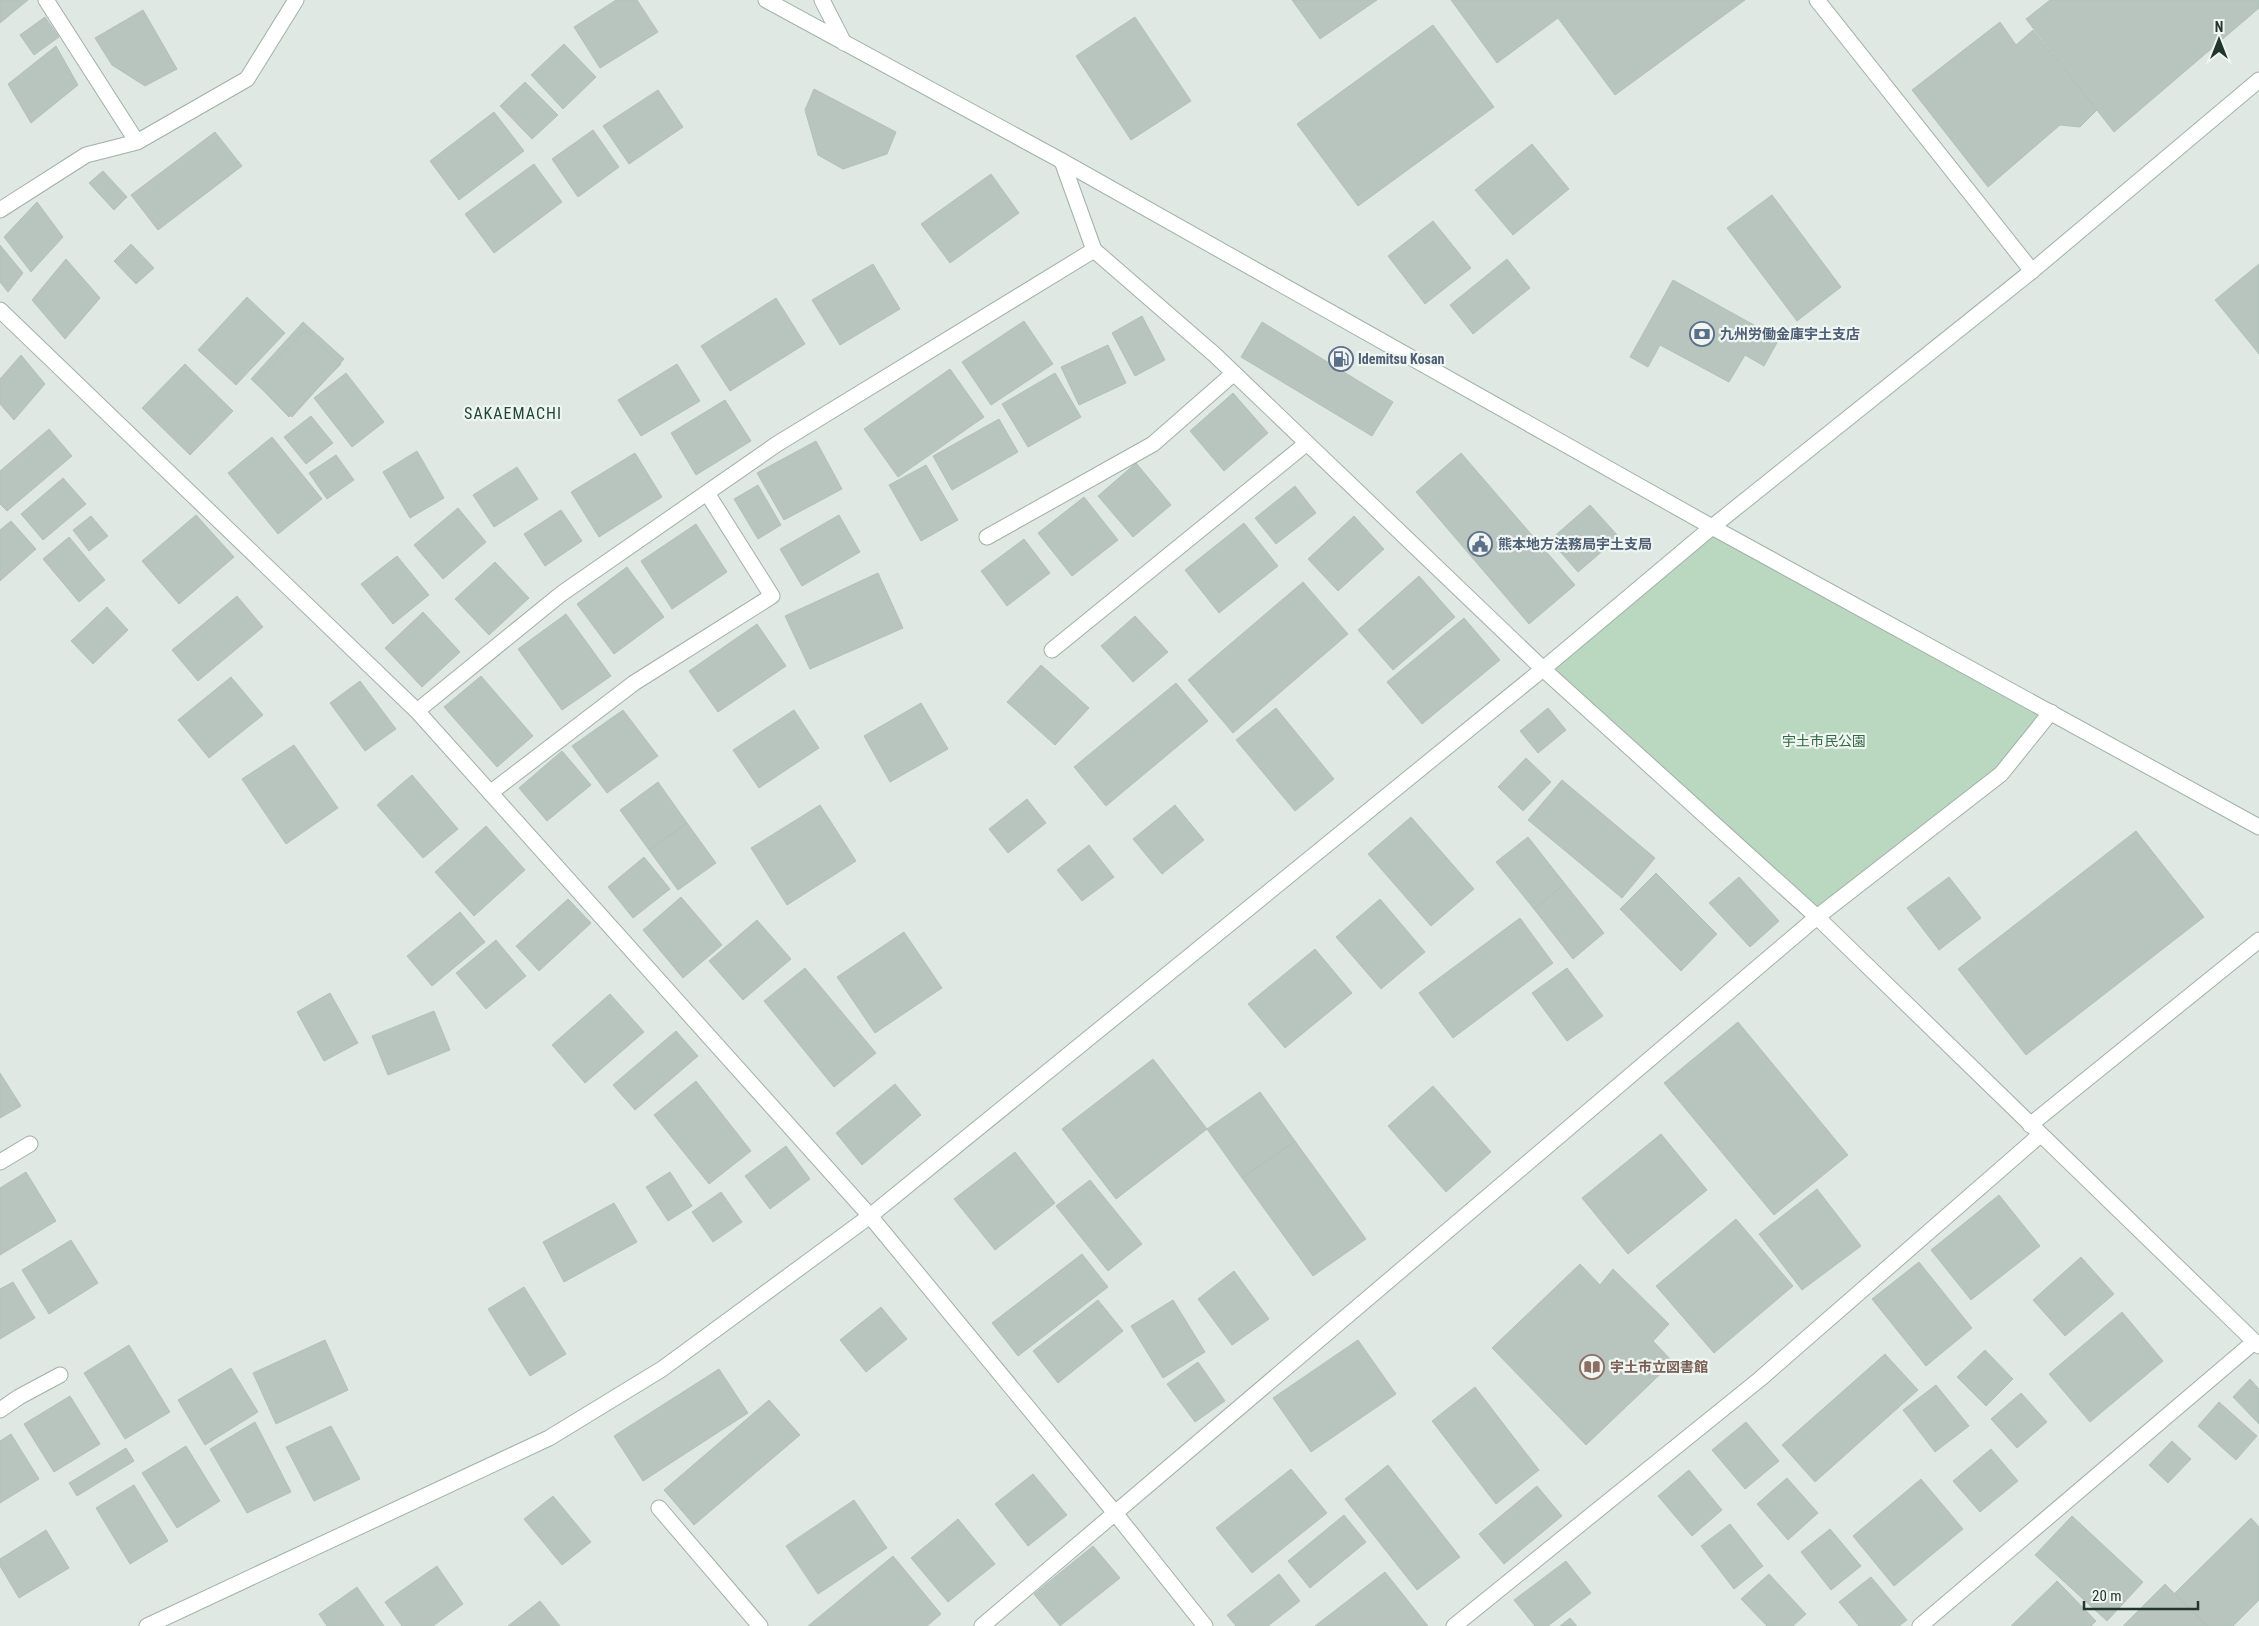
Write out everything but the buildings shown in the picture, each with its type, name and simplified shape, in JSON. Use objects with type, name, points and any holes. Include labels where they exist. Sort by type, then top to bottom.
[{"type":"street","points":[[46,0],[137,142]]},
{"type":"street","points":[[0,210],[86,155],[137,142],[246,79],[296,0]]},
{"type":"street","points":[[766,0],[1062,161],[1712,527],[2259,827]]},
{"type":"street","points":[[822,0],[844,43]]},
{"type":"street","points":[[1817,0],[2032,271]]},
{"type":"street","points":[[147,1626],[549,1438],[662,1369],[870,1216],[1543,669],[1712,527],[2032,271],[2257,86]]},
{"type":"street","points":[[1062,161],[1094,250],[1234,373],[1543,669],[1817,917],[2257,1344],[1920,1626]]},
{"type":"street","points":[[417,711],[561,594],[776,444],[1094,250]]},
{"type":"street","points":[[0,310],[417,711],[870,1216],[1115,1513],[1205,1626]]},
{"type":"street","points":[[987,537],[1153,444],[1234,373]]},
{"type":"street","points":[[1052,650],[1306,443]]},
{"type":"street","points":[[490,792],[634,683],[772,596],[706,493]]},
{"type":"street","points":[[982,1626],[1817,917],[2001,774],[2051,712]]},
{"type":"street","points":[[1454,1626],[1760,1379],[2035,1130],[2259,940]]},
{"type":"street","points":[[0,1162],[30,1144]]},
{"type":"street","points":[[0,1410],[19,1397],[60,1375]]},
{"type":"street","points":[[659,1508],[760,1626]]},
{"type":"green space","name":"宇土市民公園","points":[[1712,527],[2051,712],[2001,774],[1817,917],[1543,669]]},
{"type":"place","name":"九州労働金庫宇土支店","points":[[1702,334]]},
{"type":"place","name":"Idemitsu Kosan","points":[[1341,359]]},
{"type":"place","name":"熊本地方法務局宇土支局","points":[[1480,544]]},
{"type":"place","name":"宇土市立図書館","points":[[1592,1367]]},
{"type":"district","name":"SAKAEMACHI","points":[[513,413]]}]
